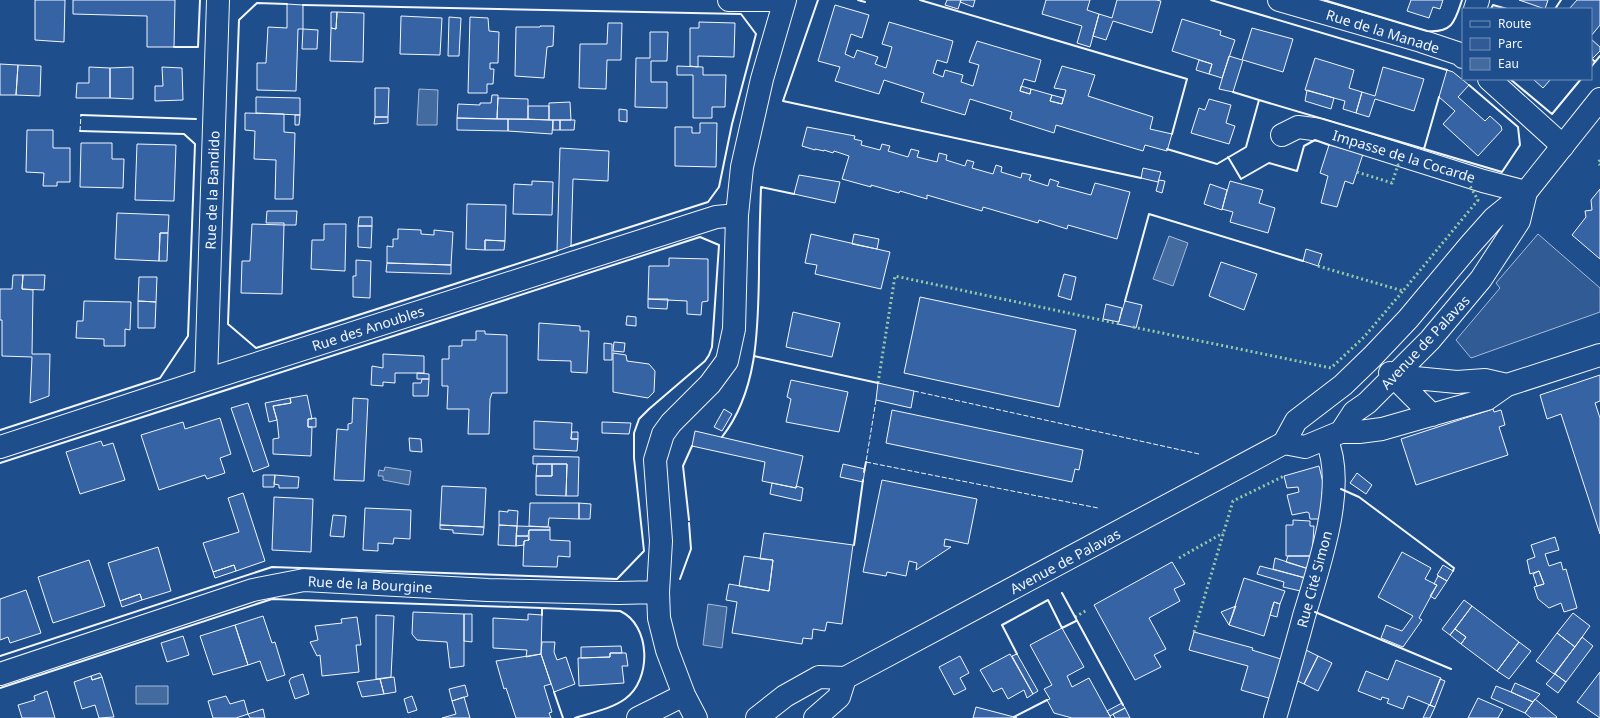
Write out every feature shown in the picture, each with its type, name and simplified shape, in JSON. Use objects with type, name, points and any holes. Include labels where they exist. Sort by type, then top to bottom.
[{"type":"street","name":"Rue de la Bandido","points":[[206,380],[218,0]]},
{"type":"street","points":[[696,718],[684,695],[667,650],[658,618],[660,541],[655,460],[663,434],[671,423],[710,384],[727,361],[734,328],[737,215],[742,167],[762,79],[785,0],[729,0]]},
{"type":"street","name":"Rue de la Manade","points":[[1279,0],[1462,52]]},
{"type":"street","points":[[1489,80],[1564,146]]},
{"type":"street","name":"Avenue de Palavas","points":[[757,718],[786,696],[819,678],[845,678],[1284,443],[1296,421],[1343,385],[1372,357],[1408,319],[1470,244],[1494,218],[1526,192],[1600,99]]},
{"type":"street","name":"Impasse de la Cocarde","points":[[1282,135],[1298,127],[1321,130],[1483,181],[1526,192]]},
{"type":"street","name":"Avenue de Palavas","points":[[1333,435],[1354,412],[1367,403],[1394,376],[1438,330],[1481,279],[1519,222],[1526,192]]},
{"type":"street","name":"Rue des Anoubles","points":[[0,447],[716,217],[737,215]]},
{"type":"street","points":[[1284,443],[1305,447],[1333,435],[1382,429],[1487,399],[1507,385],[1600,355]]},
{"type":"street","points":[[1372,357],[1394,376],[1432,415]]},
{"type":"street","points":[[1394,376],[1457,382],[1485,380],[1507,385]]},
{"type":"street","name":"Rue Cité Simon","points":[[1275,718],[1328,533],[1334,480],[1332,451],[1333,435]]},
{"type":"street","name":"Rue de la Bourgine","points":[[0,674],[253,590],[304,580],[488,590],[619,593],[658,592]]},
{"type":"street","points":[[815,718],[839,697],[845,678]]},
{"type":"street","points":[[638,718],[684,695]]},
{"type":"green space","points":[[1538,234],[1600,288],[1600,312],[1471,358],[1456,340],[1500,288],[1496,283]]},
{"type":"water","points":[[419,89],[438,90],[437,125],[417,125]]},
{"type":"water","points":[[1169,236],[1188,243],[1173,286],[1153,279]]},
{"type":"water","points":[[385,467],[411,471],[409,485],[383,480],[383,476],[378,476],[379,470],[384,471]]},
{"type":"water","points":[[708,604],[727,607],[722,648],[703,645]]},
{"type":"water","points":[[136,686],[168,686],[168,704],[136,704]]},
{"type":"building","points":[[35,0],[65,0],[64,42],[35,40]]},
{"type":"building","points":[[73,0],[175,0],[174,47],[147,47],[147,16],[73,14]]},
{"type":"building","points":[[947,0],[961,0],[958,9],[945,5]]},
{"type":"building","points":[[961,0],[975,0],[973,7],[960,2]]},
{"type":"building","points":[[1046,0],[1090,0],[1087,10],[1099,14],[1090,47],[1077,43],[1082,26],[1042,14]]},
{"type":"building","points":[[1117,0],[1161,1],[1152,33],[1113,21],[1106,40],[1093,36],[1099,14],[1112,18]]},
{"type":"building","points":[[1411,0],[1443,0],[1440,9],[1433,7],[1429,18],[1407,11]]},
{"type":"building","points":[[1519,0],[1548,0],[1545,8]]},
{"type":"building","points":[[1577,0],[1600,0],[1600,25],[1592,35],[1592,8],[1570,8]]},
{"type":"building","points":[[287,4],[303,5],[303,29],[298,29],[296,91],[257,90],[257,63],[266,63],[268,27],[287,28]]},
{"type":"building","points":[[835,5],[869,15],[862,38],[851,34],[845,54],[854,58],[857,50],[878,57],[875,64],[886,68],[892,47],[882,44],[889,22],[953,41],[947,63],[937,60],[933,73],[943,77],[945,70],[963,75],[961,82],[973,86],[979,65],[969,62],[977,41],[1041,60],[1035,82],[1024,79],[1020,91],[1030,94],[1031,89],[1052,95],[1050,101],[1062,104],[1066,90],[1054,88],[1062,66],[1095,75],[1088,96],[1153,117],[1150,129],[1172,134],[1167,151],[1145,145],[1143,151],[1056,125],[1054,133],[1010,119],[1012,112],[970,99],[965,115],[921,102],[924,93],[884,80],[879,94],[835,81],[840,67],[818,61]]},
{"type":"building","points":[[331,12],[337,12],[336,29],[331,28]]},
{"type":"building","points":[[337,12],[364,13],[363,62],[330,61],[331,28],[336,29]]},
{"type":"building","points":[[401,16],[442,18],[440,55],[400,54]]},
{"type":"building","points":[[449,17],[461,18],[459,56],[448,56]]},
{"type":"building","points":[[470,17],[488,18],[489,31],[499,32],[498,63],[490,63],[490,69],[494,69],[493,84],[487,84],[487,93],[468,93]]},
{"type":"building","points":[[1182,19],[1221,31],[1220,35],[1235,40],[1222,78],[1209,74],[1212,64],[1172,51]]},
{"type":"building","points":[[699,22],[735,23],[734,57],[698,56],[698,67],[690,66],[690,28],[699,28]]},
{"type":"building","points":[[608,23],[622,23],[621,60],[607,60],[606,89],[579,88],[580,44],[607,44]]},
{"type":"building","points":[[554,26],[553,46],[547,47],[544,78],[515,76],[516,27]]},
{"type":"building","points":[[1252,28],[1293,39],[1283,72],[1243,60],[1233,92],[1219,89],[1229,56],[1242,60]]},
{"type":"building","points":[[303,29],[318,30],[317,49],[302,49]]},
{"type":"building","points":[[650,32],[668,32],[667,61],[651,61],[651,82],[667,82],[667,108],[635,107],[636,58],[650,58]]},
{"type":"building","points":[[1592,40],[1600,47],[1600,51],[1592,59]]},
{"type":"building","points":[[1315,58],[1354,70],[1349,88],[1362,92],[1356,113],[1343,109],[1345,101],[1305,90]]},
{"type":"building","points":[[1199,60],[1212,64],[1209,74],[1196,70]]},
{"type":"building","points":[[0,64],[18,65],[16,95],[0,95]]},
{"type":"building","points":[[18,65],[41,66],[40,96],[16,95]]},
{"type":"building","points":[[677,66],[703,67],[703,75],[726,75],[725,107],[712,107],[712,118],[693,118],[693,75],[677,75]]},
{"type":"building","points":[[89,67],[110,68],[110,98],[76,98],[77,83],[89,83]]},
{"type":"building","points":[[133,67],[133,99],[110,98],[110,68]]},
{"type":"building","points":[[162,67],[182,68],[183,100],[155,101],[155,86],[163,86]]},
{"type":"building","points":[[1383,67],[1424,79],[1414,111],[1375,99],[1369,117],[1356,113],[1362,92],[1375,96]]},
{"type":"building","points":[[1447,70],[1453,72],[1469,85],[1458,97],[1485,121],[1490,116],[1501,126],[1502,130],[1478,156],[1443,124],[1455,111],[1439,97]]},
{"type":"building","points":[[1534,80],[1550,80],[1543,88]]},
{"type":"building","points":[[1021,86],[1031,89],[1030,94],[1020,91]]},
{"type":"building","points":[[375,88],[389,88],[388,117],[375,117]]},
{"type":"building","points":[[1307,90],[1334,98],[1331,109],[1305,101]]},
{"type":"building","points":[[492,95],[498,95],[497,119],[457,118],[458,104],[480,105],[480,103],[491,103]]},
{"type":"building","points":[[1052,95],[1063,98],[1062,104],[1050,101]]},
{"type":"building","points":[[256,97],[300,98],[300,115],[256,113]]},
{"type":"building","points":[[498,98],[528,99],[528,119],[497,119]]},
{"type":"building","points":[[1209,99],[1231,105],[1226,123],[1235,126],[1229,144],[1191,133],[1199,108],[1205,110]]},
{"type":"building","points":[[570,102],[571,120],[549,120],[549,103]]},
{"type":"building","points":[[528,106],[549,106],[549,120],[528,119]]},
{"type":"building","points":[[619,109],[627,110],[627,122],[619,121]]},
{"type":"building","points":[[245,113],[284,114],[284,132],[295,133],[293,199],[275,199],[276,160],[254,159],[255,131],[245,130]]},
{"type":"building","points":[[295,115],[300,115],[299,125],[295,125]]},
{"type":"building","points":[[375,117],[388,117],[388,123],[374,124]]},
{"type":"building","points":[[457,118],[508,119],[508,131],[457,130]]},
{"type":"building","points":[[508,119],[553,120],[552,134],[508,131]]},
{"type":"building","points":[[553,120],[560,120],[560,130],[553,130]]},
{"type":"building","points":[[560,120],[575,120],[574,130],[560,130]]},
{"type":"building","points":[[700,123],[717,123],[716,167],[675,166],[675,127],[692,127],[692,133],[700,133]]},
{"type":"building","points":[[807,127],[855,136],[854,139],[862,141],[861,145],[880,150],[882,144],[890,146],[888,151],[908,157],[911,149],[919,151],[917,157],[937,162],[939,153],[947,155],[946,160],[965,166],[967,160],[974,162],[972,168],[993,174],[996,165],[1002,167],[1001,172],[1021,178],[1022,173],[1031,175],[1029,180],[1048,186],[1050,179],[1059,182],[1057,186],[1091,195],[1095,183],[1130,192],[1117,239],[1068,225],[1067,229],[1039,220],[1038,223],[983,207],[982,211],[927,195],[927,199],[900,191],[899,193],[842,179],[849,156],[834,151],[833,153],[802,146]]},
{"type":"building","points":[[27,130],[53,130],[53,148],[70,148],[70,182],[57,182],[57,186],[43,186],[44,173],[26,172]]},
{"type":"building","points":[[81,143],[112,143],[112,159],[124,159],[123,188],[80,187]]},
{"type":"building","points":[[137,144],[176,145],[174,201],[135,200]]},
{"type":"building","points":[[1329,145],[1363,154],[1353,184],[1345,181],[1337,207],[1321,203],[1328,176],[1320,173]]},
{"type":"building","points":[[560,148],[609,151],[608,181],[573,179],[571,246],[557,251]]},
{"type":"building","points":[[1143,168],[1161,172],[1158,182],[1141,178]]},
{"type":"building","points":[[799,175],[840,182],[835,203],[794,194]]},
{"type":"building","points":[[1159,180],[1165,181],[1162,193],[1156,191]]},
{"type":"building","points":[[532,181],[553,182],[552,215],[513,214],[514,184],[532,185]]},
{"type":"building","points":[[1230,181],[1263,190],[1259,203],[1275,208],[1268,233],[1230,222],[1233,212],[1222,209]]},
{"type":"building","points":[[1210,184],[1227,190],[1222,210],[1204,204]]},
{"type":"building","points":[[1600,189],[1600,259],[1572,235],[1586,217],[1585,211],[1592,210],[1591,200]]},
{"type":"building","points":[[467,204],[506,205],[505,241],[485,240],[485,250],[466,249]]},
{"type":"building","points":[[267,211],[297,211],[296,225],[266,223]]},
{"type":"building","points":[[117,213],[169,215],[168,233],[160,233],[159,261],[115,259]]},
{"type":"building","points":[[359,217],[372,217],[372,226],[358,226]]},
{"type":"building","points":[[252,224],[284,225],[282,294],[241,293],[242,261],[250,261]]},
{"type":"building","points":[[324,224],[346,224],[345,271],[311,269],[312,240],[324,240]]},
{"type":"building","points":[[358,226],[372,226],[371,248],[358,247]]},
{"type":"building","points":[[398,229],[421,230],[421,234],[434,235],[434,230],[453,232],[451,265],[387,263],[387,246],[393,247],[393,239],[398,239]]},
{"type":"building","points":[[160,233],[168,233],[167,261],[159,261]]},
{"type":"building","points":[[811,234],[890,252],[881,289],[815,274],[817,265],[805,263]]},
{"type":"building","points":[[854,234],[879,239],[877,249],[852,244]]},
{"type":"building","points":[[485,240],[505,241],[504,250],[485,250]]},
{"type":"building","points":[[1306,249],[1322,254],[1318,266],[1303,261]]},
{"type":"building","points":[[669,258],[708,259],[708,301],[702,302],[701,315],[687,314],[687,301],[648,299],[649,266],[669,266]]},
{"type":"building","points":[[356,260],[371,261],[370,298],[353,297],[353,276],[356,276]]},
{"type":"building","points":[[1221,262],[1257,274],[1244,310],[1209,296]]},
{"type":"building","points":[[387,263],[451,265],[451,274],[386,272]]},
{"type":"building","points":[[1064,274],[1076,277],[1071,300],[1058,296]]},
{"type":"building","points":[[13,275],[23,275],[22,289],[33,290],[32,354],[50,354],[49,396],[30,403],[32,357],[2,356],[0,289],[12,289]]},
{"type":"building","points":[[23,275],[45,275],[44,290],[22,289]]},
{"type":"building","points":[[139,277],[157,277],[156,302],[138,301]]},
{"type":"building","points":[[920,297],[1076,330],[1059,407],[904,373]]},
{"type":"building","points":[[648,299],[668,299],[667,309],[648,308]]},
{"type":"building","points":[[84,301],[131,302],[130,330],[125,329],[125,346],[104,346],[104,339],[76,338],[77,321],[83,321]]},
{"type":"building","points":[[138,301],[156,302],[155,328],[138,328]]},
{"type":"building","points":[[1125,301],[1142,305],[1136,328],[1118,324]]},
{"type":"building","points":[[1106,304],[1122,308],[1119,322],[1103,319]]},
{"type":"building","points":[[793,312],[840,323],[832,357],[786,347]]},
{"type":"building","points":[[627,316],[636,317],[636,326],[626,325]]},
{"type":"building","points":[[539,323],[580,326],[580,331],[589,331],[587,373],[571,372],[571,361],[538,360]]},
{"type":"building","points":[[476,331],[485,331],[485,334],[507,335],[507,393],[492,393],[490,399],[489,434],[468,434],[469,409],[447,409],[448,386],[442,386],[442,359],[449,359],[449,346],[462,346],[462,340],[476,340]]},
{"type":"building","points":[[614,342],[625,343],[624,352],[613,351]]},
{"type":"building","points":[[604,343],[612,344],[612,360],[604,360]]},
{"type":"building","points":[[613,353],[626,355],[627,361],[649,364],[655,371],[654,392],[648,398],[613,392]]},
{"type":"building","points":[[383,354],[424,356],[424,373],[395,373],[395,383],[383,382],[383,386],[371,385],[372,366],[383,368]]},
{"type":"building","points":[[417,373],[429,374],[429,379],[417,379]]},
{"type":"building","points":[[1600,375],[1600,401],[1595,403],[1600,418],[1600,534],[1561,414],[1547,419],[1540,395]]},
{"type":"building","points":[[422,379],[429,379],[428,396],[413,396],[413,383],[421,383]]},
{"type":"building","points":[[791,380],[848,392],[839,432],[786,422],[791,399],[787,397]]},
{"type":"building","points":[[878,383],[914,391],[911,408],[876,400]]},
{"type":"building","points":[[307,395],[312,419],[308,419],[308,427],[312,427],[311,456],[273,454],[273,439],[279,438],[277,420],[273,406],[291,403],[290,398]]},
{"type":"building","points":[[290,398],[291,403],[273,406],[277,420],[269,422],[265,403]]},
{"type":"building","points":[[353,398],[368,399],[364,481],[334,480],[337,429],[348,430],[348,424],[352,423]]},
{"type":"building","points":[[248,403],[269,466],[253,472],[231,408]]},
{"type":"building","points":[[724,409],[732,414],[722,431],[714,427]]},
{"type":"building","points":[[1493,409],[1494,412],[1501,410],[1505,425],[1499,427],[1508,455],[1416,485],[1401,439]]},
{"type":"building","points":[[892,410],[1083,450],[1079,470],[1075,469],[1072,482],[886,443]]},
{"type":"building","points":[[220,418],[231,454],[220,458],[225,473],[207,479],[205,475],[159,490],[141,435],[183,422],[185,429]]},
{"type":"building","points":[[316,418],[316,427],[308,427],[308,419]]},
{"type":"building","points":[[534,421],[572,423],[571,439],[578,439],[577,451],[534,449]]},
{"type":"building","points":[[602,422],[631,423],[629,434],[602,433]]},
{"type":"building","points":[[695,431],[803,456],[796,488],[762,481],[765,462],[692,446]]},
{"type":"building","points":[[572,432],[578,432],[578,439],[571,439]]},
{"type":"building","points":[[409,438],[421,439],[422,452],[410,451]]},
{"type":"building","points":[[101,441],[103,446],[113,443],[125,480],[80,494],[66,452]]},
{"type":"building","points":[[533,456],[579,457],[578,496],[566,496],[567,464],[533,464]]},
{"type":"building","points":[[537,464],[552,464],[552,476],[536,476]]},
{"type":"building","points":[[552,464],[567,464],[566,496],[536,495],[536,476],[552,476]]},
{"type":"building","points":[[843,464],[865,469],[863,482],[840,477]]},
{"type":"building","points":[[1319,466],[1325,491],[1322,492],[1325,507],[1324,519],[1310,519],[1309,513],[1307,512],[1292,515],[1287,495],[1299,492],[1298,487],[1287,488],[1284,476]]},
{"type":"building","points":[[1357,473],[1372,485],[1366,494],[1350,483]]},
{"type":"building","points":[[263,475],[275,475],[274,487],[263,487]]},
{"type":"building","points":[[275,475],[299,477],[298,488],[279,488],[279,485],[274,484]]},
{"type":"building","points":[[882,480],[977,499],[968,544],[945,539],[944,546],[951,547],[916,570],[917,563],[909,561],[906,576],[887,572],[886,576],[863,572]]},
{"type":"building","points":[[772,483],[803,488],[801,501],[770,494]]},
{"type":"building","points":[[442,486],[486,488],[484,527],[440,525]]},
{"type":"building","points":[[243,493],[265,561],[236,571],[234,565],[213,572],[203,543],[239,532],[228,498]]},
{"type":"building","points":[[274,497],[313,499],[311,552],[272,550]]},
{"type":"building","points":[[530,503],[579,503],[579,519],[549,518],[548,527],[529,526]]},
{"type":"building","points":[[579,503],[591,504],[590,519],[579,519]]},
{"type":"building","points":[[365,508],[411,510],[410,539],[394,538],[393,544],[378,543],[378,551],[363,550]]},
{"type":"building","points":[[508,510],[518,511],[517,526],[499,525],[499,511],[508,512]]},
{"type":"building","points":[[333,515],[346,516],[344,537],[330,536]]},
{"type":"building","points":[[1293,520],[1310,521],[1310,526],[1314,526],[1312,556],[1286,556],[1286,525],[1293,525]]},
{"type":"building","points":[[440,525],[484,527],[483,535],[453,533],[453,530],[440,529]]},
{"type":"building","points":[[499,525],[517,526],[516,546],[498,545]]},
{"type":"building","points":[[517,526],[550,527],[550,530],[529,530],[528,536],[516,536]]},
{"type":"building","points":[[529,530],[550,530],[550,540],[570,541],[570,557],[558,556],[557,567],[523,566],[524,541],[529,540]]},
{"type":"building","points":[[764,533],[853,545],[842,624],[827,622],[825,631],[813,629],[812,639],[803,638],[802,644],[732,633],[737,602],[726,600],[729,584],[769,591],[773,560],[760,559]]},
{"type":"building","points":[[516,536],[528,536],[529,540],[524,541],[524,545],[516,546]]},
{"type":"building","points":[[1555,537],[1559,550],[1545,554],[1549,566],[1561,562],[1563,570],[1566,569],[1577,608],[1564,612],[1561,603],[1549,608],[1538,599],[1534,587],[1544,584],[1539,571],[1530,574],[1527,560],[1535,557],[1531,545]]},
{"type":"building","points":[[158,547],[171,591],[142,600],[140,594],[120,601],[108,563]]},
{"type":"building","points":[[1402,552],[1431,568],[1425,579],[1437,585],[1419,618],[1422,620],[1403,647],[1381,638],[1386,625],[1402,631],[1413,616],[1378,597]]},
{"type":"building","points":[[744,556],[773,560],[769,591],[739,586]]},
{"type":"building","points":[[1288,556],[1316,556],[1312,570],[1286,562]]},
{"type":"building","points":[[1275,558],[1312,570],[1309,579],[1273,569]]},
{"type":"building","points":[[89,560],[105,606],[53,623],[38,577]]},
{"type":"building","points":[[1172,562],[1185,584],[1174,589],[1180,601],[1149,618],[1166,649],[1154,655],[1161,667],[1135,680],[1094,605]]},
{"type":"building","points":[[234,565],[236,571],[215,578],[213,572]]},
{"type":"building","points":[[1443,565],[1453,571],[1447,581],[1437,575]]},
{"type":"building","points":[[1260,566],[1309,579],[1305,592],[1283,587],[1284,582],[1257,574]]},
{"type":"building","points":[[1539,571],[1544,584],[1537,586],[1533,574]]},
{"type":"building","points":[[1438,576],[1447,581],[1435,599],[1430,596],[1437,585],[1434,584]]},
{"type":"building","points":[[1244,578],[1285,591],[1280,604],[1274,602],[1264,636],[1229,625]]},
{"type":"building","points":[[26,590],[41,633],[10,643],[8,637],[0,640],[0,599]]},
{"type":"building","points":[[140,594],[142,600],[122,607],[120,601]]},
{"type":"building","points":[[1464,600],[1472,606],[1450,635],[1442,629]]},
{"type":"building","points":[[1274,602],[1280,604],[1277,617],[1270,615]]},
{"type":"building","points":[[1236,606],[1229,625],[1221,612]]},
{"type":"building","points":[[1472,606],[1519,642],[1497,671],[1461,644],[1466,637],[1455,629]]},
{"type":"building","points":[[413,612],[464,614],[464,666],[450,668],[447,642],[417,640],[412,634]]},
{"type":"building","points":[[1573,613],[1590,626],[1575,647],[1557,633]]},
{"type":"building","points":[[464,614],[472,614],[472,642],[464,641]]},
{"type":"building","points":[[528,614],[542,615],[541,654],[526,657],[527,650],[493,648],[493,618],[528,620]]},
{"type":"building","points":[[376,615],[394,616],[391,677],[376,679]]},
{"type":"building","points":[[263,616],[272,643],[275,642],[285,675],[267,681],[260,661],[248,665],[235,625]]},
{"type":"building","points":[[357,617],[361,645],[356,645],[359,672],[322,676],[320,655],[317,656],[310,642],[318,640],[315,626],[342,623],[341,619]]},
{"type":"building","points":[[235,625],[248,665],[213,675],[200,636]]},
{"type":"building","points":[[1062,628],[1084,667],[1067,676],[1072,687],[1089,678],[1111,718],[1072,718],[1054,713],[1047,700],[1050,699],[1044,689],[1052,685],[1030,645]]},
{"type":"building","points":[[1455,629],[1466,637],[1461,644],[1450,635]]},
{"type":"building","points":[[1194,632],[1253,648],[1252,650],[1284,660],[1272,699],[1241,690],[1248,666],[1189,650]]},
{"type":"building","points":[[1557,633],[1575,647],[1554,674],[1536,661]]},
{"type":"building","points":[[183,636],[189,655],[167,662],[161,643]]},
{"type":"building","points":[[1582,637],[1593,646],[1566,682],[1555,674]]},
{"type":"building","points":[[542,642],[555,642],[554,652],[557,660],[566,657],[575,684],[554,692],[541,654]]},
{"type":"building","points":[[1519,642],[1531,651],[1509,679],[1497,671]]},
{"type":"building","points":[[621,646],[622,653],[610,653],[610,657],[581,658],[581,647]]},
{"type":"building","points":[[1300,647],[1318,656],[1304,684],[1291,678]]},
{"type":"building","points":[[610,653],[626,653],[628,666],[622,666],[624,683],[579,686],[578,658],[610,657]]},
{"type":"building","points":[[541,654],[551,684],[544,686],[552,712],[549,713],[551,718],[516,718],[506,688],[504,689],[496,661]]},
{"type":"building","points":[[1010,654],[1033,694],[1027,698],[1024,690],[1008,699],[1002,688],[993,692],[980,670]]},
{"type":"building","points":[[1017,654],[1038,691],[1033,694],[1012,656]]},
{"type":"building","points":[[960,656],[969,673],[960,678],[966,689],[954,695],[939,667]]},
{"type":"building","points":[[1318,656],[1332,663],[1318,691],[1304,684]]},
{"type":"building","points":[[1396,660],[1441,678],[1430,705],[1408,696],[1403,709],[1387,703],[1389,699],[1382,697],[1381,700],[1358,691],[1366,671],[1388,680]]},
{"type":"building","points":[[1600,672],[1600,718],[1577,702]]},
{"type":"building","points":[[100,673],[102,677],[92,680],[91,676]]},
{"type":"building","points":[[303,674],[309,694],[295,699],[289,681],[291,678]]},
{"type":"building","points":[[1555,674],[1566,682],[1558,693],[1546,684]]},
{"type":"building","points":[[91,676],[92,680],[102,677],[114,717],[99,718],[95,705],[82,709],[74,682]]},
{"type":"building","points":[[394,677],[396,692],[384,694],[380,679]]},
{"type":"building","points":[[380,679],[384,694],[362,697],[357,682]]},
{"type":"building","points":[[1440,679],[1445,681],[1435,707],[1430,705]]},
{"type":"building","points":[[1515,683],[1540,694],[1533,702],[1511,692]]},
{"type":"building","points":[[465,685],[468,696],[452,701],[449,689]]},
{"type":"building","points":[[1496,686],[1533,702],[1525,713],[1491,698]]},
{"type":"building","points":[[47,691],[55,718],[22,718],[18,705],[35,700],[34,696]]},
{"type":"building","points":[[226,696],[230,704],[244,700],[248,714],[236,718],[213,718],[208,701]]},
{"type":"building","points":[[412,696],[417,710],[408,713],[404,699]]},
{"type":"building","points":[[464,697],[470,718],[442,718],[456,714],[452,701]]},
{"type":"building","points":[[1478,698],[1503,709],[1498,718],[1468,718]]},
{"type":"building","points":[[1535,699],[1557,717],[1531,718],[1525,713]]},
{"type":"building","points":[[1122,703],[1125,708],[1110,716],[1107,711]]},
{"type":"building","points":[[1429,705],[1435,707],[1430,718],[1423,718]]},
{"type":"building","points":[[976,707],[1014,717],[1014,718],[973,718]]},
{"type":"building","points":[[1125,708],[1130,718],[1115,718],[1113,714]]},
{"type":"building","points":[[263,709],[265,718],[250,718],[248,714]]},
{"type":"hedge","points":[[1600,160],[1598,163],[1600,165]]},
{"type":"hedge","points":[[1357,172],[1392,183],[1398,165],[1400,165]]},
{"type":"hedge","points":[[1318,266],[1403,291],[1478,200],[1470,186]]},
{"type":"hedge","points":[[878,383],[895,276],[1120,324]]},
{"type":"hedge","points":[[1133,327],[1331,368],[1364,337],[1403,291]]},
{"type":"hedge","points":[[1194,632],[1233,501],[1284,476]]},
{"type":"hedge","points":[[1179,558],[1223,533]]},
{"type":"hedge","points":[[1075,617],[1087,610]]},
{"type":"fence","points":[[80,131],[81,115]]},
{"type":"fence","points":[[914,391],[1199,454]]},
{"type":"fence","points":[[876,400],[866,462],[1098,508]]},
{"type":"wall","points":[[174,47],[198,47],[200,0]]},
{"type":"wall","points":[[818,0],[783,101],[1141,178]]},
{"type":"wall","points":[[858,0],[865,2]]},
{"type":"wall","points":[[920,0],[1187,79],[1172,134]]},
{"type":"wall","points":[[1211,0],[1447,70]]},
{"type":"wall","points":[[1324,0],[1427,31],[1436,31],[1448,28],[1455,20],[1462,0]]},
{"type":"wall","points":[[1556,8],[1561,0]]},
{"type":"wall","points":[[287,4],[257,3],[239,20],[228,324],[256,348],[557,251]]},
{"type":"wall","points":[[303,5],[741,14],[756,34],[732,124],[719,187],[708,202],[571,246]]},
{"type":"wall","points":[[1492,8],[1493,5],[1504,8]]},
{"type":"wall","points":[[1592,59],[1595,62],[1600,56]]},
{"type":"wall","points":[[1592,66],[1595,62]]},
{"type":"wall","points":[[1511,80],[1552,114],[1580,80]]},
{"type":"wall","points":[[1167,149],[1217,164],[1246,147],[1259,100],[1502,172],[1520,145],[1518,127],[1469,85]]},
{"type":"wall","points":[[1233,92],[1259,100]]},
{"type":"wall","points":[[1424,149],[1439,97]]},
{"type":"wall","points":[[81,115],[196,119]]},
{"type":"wall","points":[[0,430],[160,378],[188,336],[195,144],[184,134],[80,131]]},
{"type":"wall","points":[[1228,157],[1241,179],[1269,163],[1297,171],[1304,146],[1315,140],[1329,145]]},
{"type":"wall","points":[[722,437],[734,419],[743,400],[754,359],[758,316],[761,187],[794,194]]},
{"type":"wall","points":[[1125,301],[1149,214],[1303,261]]},
{"type":"wall","points":[[0,463],[700,237],[719,245],[712,347],[709,355],[705,361],[639,419],[634,433],[634,458],[644,551],[617,579],[272,567],[0,656]]},
{"type":"wall","points":[[754,356],[878,383]]},
{"type":"wall","points":[[689,520],[683,466],[692,446]]},
{"type":"wall","points":[[864,472],[866,462]]},
{"type":"wall","points":[[854,545],[863,480]]},
{"type":"wall","points":[[1341,489],[1359,497],[1454,568],[1453,571]]},
{"type":"wall","points":[[680,579],[691,549],[689,523]]},
{"type":"wall","points":[[1062,593],[1123,705]]},
{"type":"wall","points":[[0,688],[272,599],[542,608]]},
{"type":"wall","points":[[1017,654],[1002,625],[1048,600],[1062,628],[1076,621]]},
{"type":"wall","points":[[542,615],[542,608],[620,611],[630,618],[638,628],[642,640],[644,653],[643,666],[640,679],[634,690],[625,699],[614,705],[575,718]]},
{"type":"wall","points":[[1315,612],[1451,669]]},
{"type":"wall","points":[[554,692],[563,718]]},
{"type":"wall","points":[[1016,718],[1014,717],[1047,700]]}]
